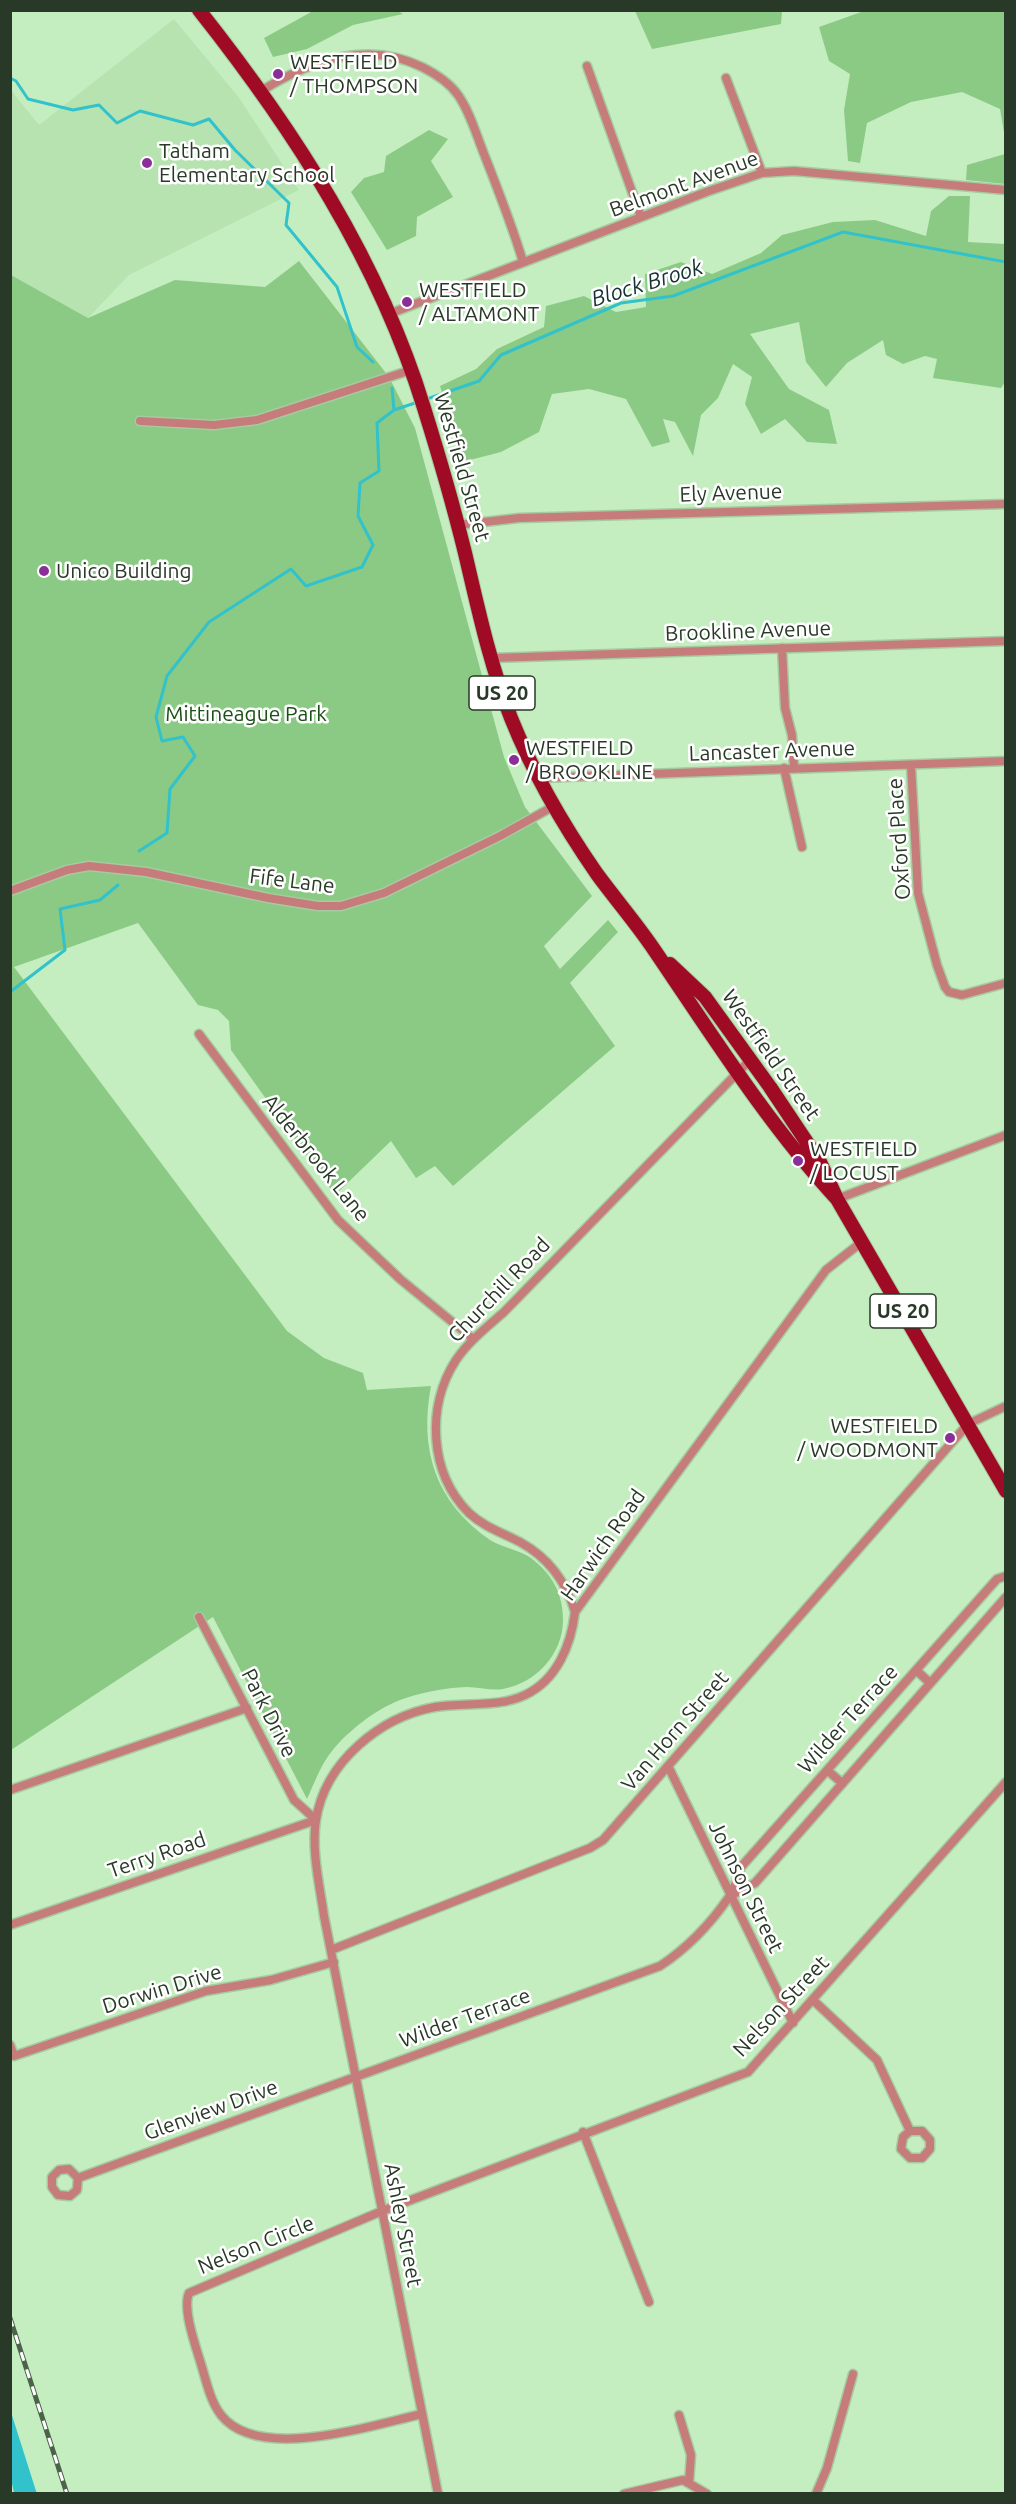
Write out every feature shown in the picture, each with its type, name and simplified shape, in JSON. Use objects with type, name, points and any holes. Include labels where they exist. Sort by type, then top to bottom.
[{"type":"main road","name":"Westfield Street","points":[[199,10],[261,91],[328,194],[389,314],[422,401],[510,716],[554,806],[598,874],[653,948],[738,1071],[811,1171],[837,1199]]},
{"type":"main road","name":"Westfield Street","points":[[653,948],[705,997],[820,1162],[837,1199],[1005,1491]]},
{"type":"street","points":[[261,91],[302,69],[353,55],[390,56],[435,74],[453,88],[468,112],[512,225],[523,262]]},
{"type":"street","points":[[587,66],[641,217]]},
{"type":"street","points":[[726,78],[762,173]]},
{"type":"street","name":"Belmont Avenue","points":[[389,314],[762,173],[794,171],[1005,190]]},
{"type":"street","points":[[140,421],[213,425],[257,420],[411,370]]},
{"type":"street","name":"Ely Avenue","points":[[458,525],[540,518],[1005,504]]},
{"type":"street","name":"Brookline Avenue","points":[[492,658],[1005,640]]},
{"type":"street","points":[[782,648],[785,708],[792,735],[794,767]]},
{"type":"street","name":"Lancaster Avenue","points":[[539,778],[1005,761]]},
{"type":"street","name":"Oxford Place","points":[[911,765],[918,893],[936,965],[945,987],[949,992],[962,994],[1005,983]]},
{"type":"street","points":[[784,768],[802,847]]},
{"type":"street","name":"Fife Lane","points":[[10,891],[67,870],[89,866],[146,872],[205,886],[318,906],[341,906],[384,893],[500,836],[554,806]]},
{"type":"street","name":"Alderbrook Lane","points":[[199,1034],[338,1220],[400,1279],[473,1339]]},
{"type":"street","name":"Churchill Road","points":[[575,1612],[562,1579],[551,1565],[520,1542],[488,1527],[469,1512],[455,1495],[439,1461],[435,1428],[442,1391],[455,1362],[473,1339],[504,1312],[750,1060]]},
{"type":"street","points":[[837,1199],[1005,1135]]},
{"type":"street","name":"Harwich Road","points":[[334,1962],[318,1875],[316,1820],[334,1775],[361,1743],[381,1728],[425,1709],[504,1701],[528,1694],[554,1671],[572,1631],[575,1612],[826,1270],[862,1241]]},
{"type":"street","points":[[968,1424],[1005,1406]]},
{"type":"street","name":"Van Horn Street","points":[[331,1950],[595,1845],[607,1836],[968,1424]]},
{"type":"street","name":"Wilder Terrace","points":[[730,1896],[741,1867],[997,1579],[1005,1576]]},
{"type":"street","name":"Wilder Terrace","points":[[356,2076],[660,1966],[680,1953],[730,1896],[754,1883],[1005,1597]]},
{"type":"street","name":"Park Drive","points":[[199,1617],[294,1800],[316,1820]]},
{"type":"street","points":[[916,1670],[930,1683]]},
{"type":"street","points":[[10,1790],[247,1708]]},
{"type":"street","name":"Johnson Street","points":[[668,1766],[793,2023]]},
{"type":"street","points":[[827,1770],[842,1783]]},
{"type":"street","name":"Nelson Street","points":[[382,2211],[583,2132],[748,2072],[1005,1782]]},
{"type":"street","name":"Terry Road","points":[[10,1925],[316,1820]]},
{"type":"street","name":"Ashley Street","points":[[334,1962],[438,2493]]},
{"type":"street","name":"Dorwin Drive","points":[[10,2046],[14,2056],[206,1991],[280,1978],[334,1962]]},
{"type":"street","points":[[813,2000],[877,2060],[910,2131]]},
{"type":"street","name":"Glenview Drive","points":[[78,2178],[356,2076]]},
{"type":"street","points":[[583,2132],[649,2302]]},
{"type":"street","name":"Nelson Circle","points":[[382,2211],[308,2245],[194,2289],[187,2297],[188,2311],[201,2366],[215,2407],[226,2421],[243,2432],[267,2439],[292,2438],[422,2414]]},
{"type":"street","points":[[816,2493],[827,2468],[853,2374]]},
{"type":"street","points":[[679,2415],[691,2455],[689,2483]]},
{"type":"street","points":[[624,2493],[673,2481],[689,2483],[707,2493]]},
{"type":"shaded area","name":"Tatham Elementary School","points":[[174,19],[240,99],[299,190],[129,275],[88,318],[11,275],[10,89],[39,125]]},
{"type":"green space","points":[[313,11],[398,11],[403,14],[353,25],[307,49],[273,57],[264,38]]},
{"type":"green space","points":[[635,11],[782,11],[781,24],[652,49]]},
{"type":"green space","points":[[864,11],[1005,11],[1005,138],[1000,109],[962,92],[911,102],[867,123],[860,163],[848,161],[844,110],[850,74],[829,61],[819,27]]},
{"type":"green space","points":[[429,130],[448,139],[431,161],[453,197],[417,217],[416,236],[387,250],[351,192],[364,178],[384,172],[386,156]]},
{"type":"green space","points":[[1005,154],[1005,184],[966,180],[967,165]]},
{"type":"green space","points":[[949,196],[970,196],[968,242],[1005,244],[1006,381],[1001,388],[933,378],[937,359],[925,356],[903,364],[886,355],[883,340],[847,363],[826,387],[806,362],[799,322],[750,334],[789,389],[829,410],[837,444],[807,442],[785,419],[761,434],[745,404],[752,377],[733,364],[718,398],[701,415],[693,456],[675,422],[663,419],[670,442],[652,447],[626,399],[589,389],[552,394],[539,432],[501,452],[462,462],[440,386],[476,369],[497,349],[544,327],[546,306],[584,296],[616,312],[646,307],[645,274],[681,262],[712,274],[761,253],[782,235],[833,222],[875,220],[926,236],[931,211]]},
{"type":"green space","name":"Mittineague Park","points":[[299,261],[389,377],[415,428],[504,757],[525,807],[592,896],[544,946],[560,969],[608,920],[618,932],[570,983],[615,1046],[453,1186],[435,1166],[416,1178],[391,1141],[335,1195],[231,1050],[229,1021],[218,1010],[198,1005],[138,923],[14,967],[287,1331],[324,1358],[363,1373],[367,1390],[431,1386],[427,1431],[435,1472],[444,1491],[471,1525],[490,1540],[527,1555],[538,1564],[555,1585],[561,1601],[563,1620],[558,1644],[553,1655],[536,1673],[515,1686],[503,1689],[467,1687],[441,1689],[408,1697],[381,1709],[354,1728],[332,1751],[321,1768],[307,1799],[213,1617],[11,1750],[11,275],[88,318],[175,280],[265,287]]},
{"type":"water","points":[[10,2409],[37,2493],[14,2493],[11,2479]]},
{"type":"waterway","points":[[10,78],[16,81],[28,99],[73,110],[99,105],[117,123],[140,111],[193,125],[209,119],[235,150],[289,203],[286,225],[337,287],[357,347],[373,362]]},
{"type":"waterway","name":"Block Brook","points":[[424,400],[479,381],[501,355],[621,303],[673,296],[843,232],[1006,262]]},
{"type":"waterway","points":[[392,388],[394,410]]},
{"type":"waterway","name":"Block Brook","points":[[139,851],[167,833],[170,789],[195,756],[183,737],[162,741],[156,717],[167,676],[209,622],[291,569],[306,586],[362,567],[373,545],[358,516],[360,483],[379,471],[377,423],[394,410],[418,402]]},
{"type":"waterway","name":"Block Brook","points":[[10,992],[65,950],[60,909],[100,900],[118,885]]},
{"type":"railway","points":[[10,2318],[67,2494]]},
{"type":"place","name":"WESTFIELD / THOMPSON","points":[[278,74]]},
{"type":"place","name":"Tatham Elementary School","points":[[147,163]]},
{"type":"place","name":"WESTFIELD / ALTAMONT","points":[[407,302]]},
{"type":"place","name":"Unico Building","points":[[44,571]]},
{"type":"place","name":"WESTFIELD / BROOKLINE","points":[[514,760]]},
{"type":"place","name":"WESTFIELD / LOCUST","points":[[798,1161]]},
{"type":"place","name":"WESTFIELD / WOODMONT","points":[[950,1438]]}]
